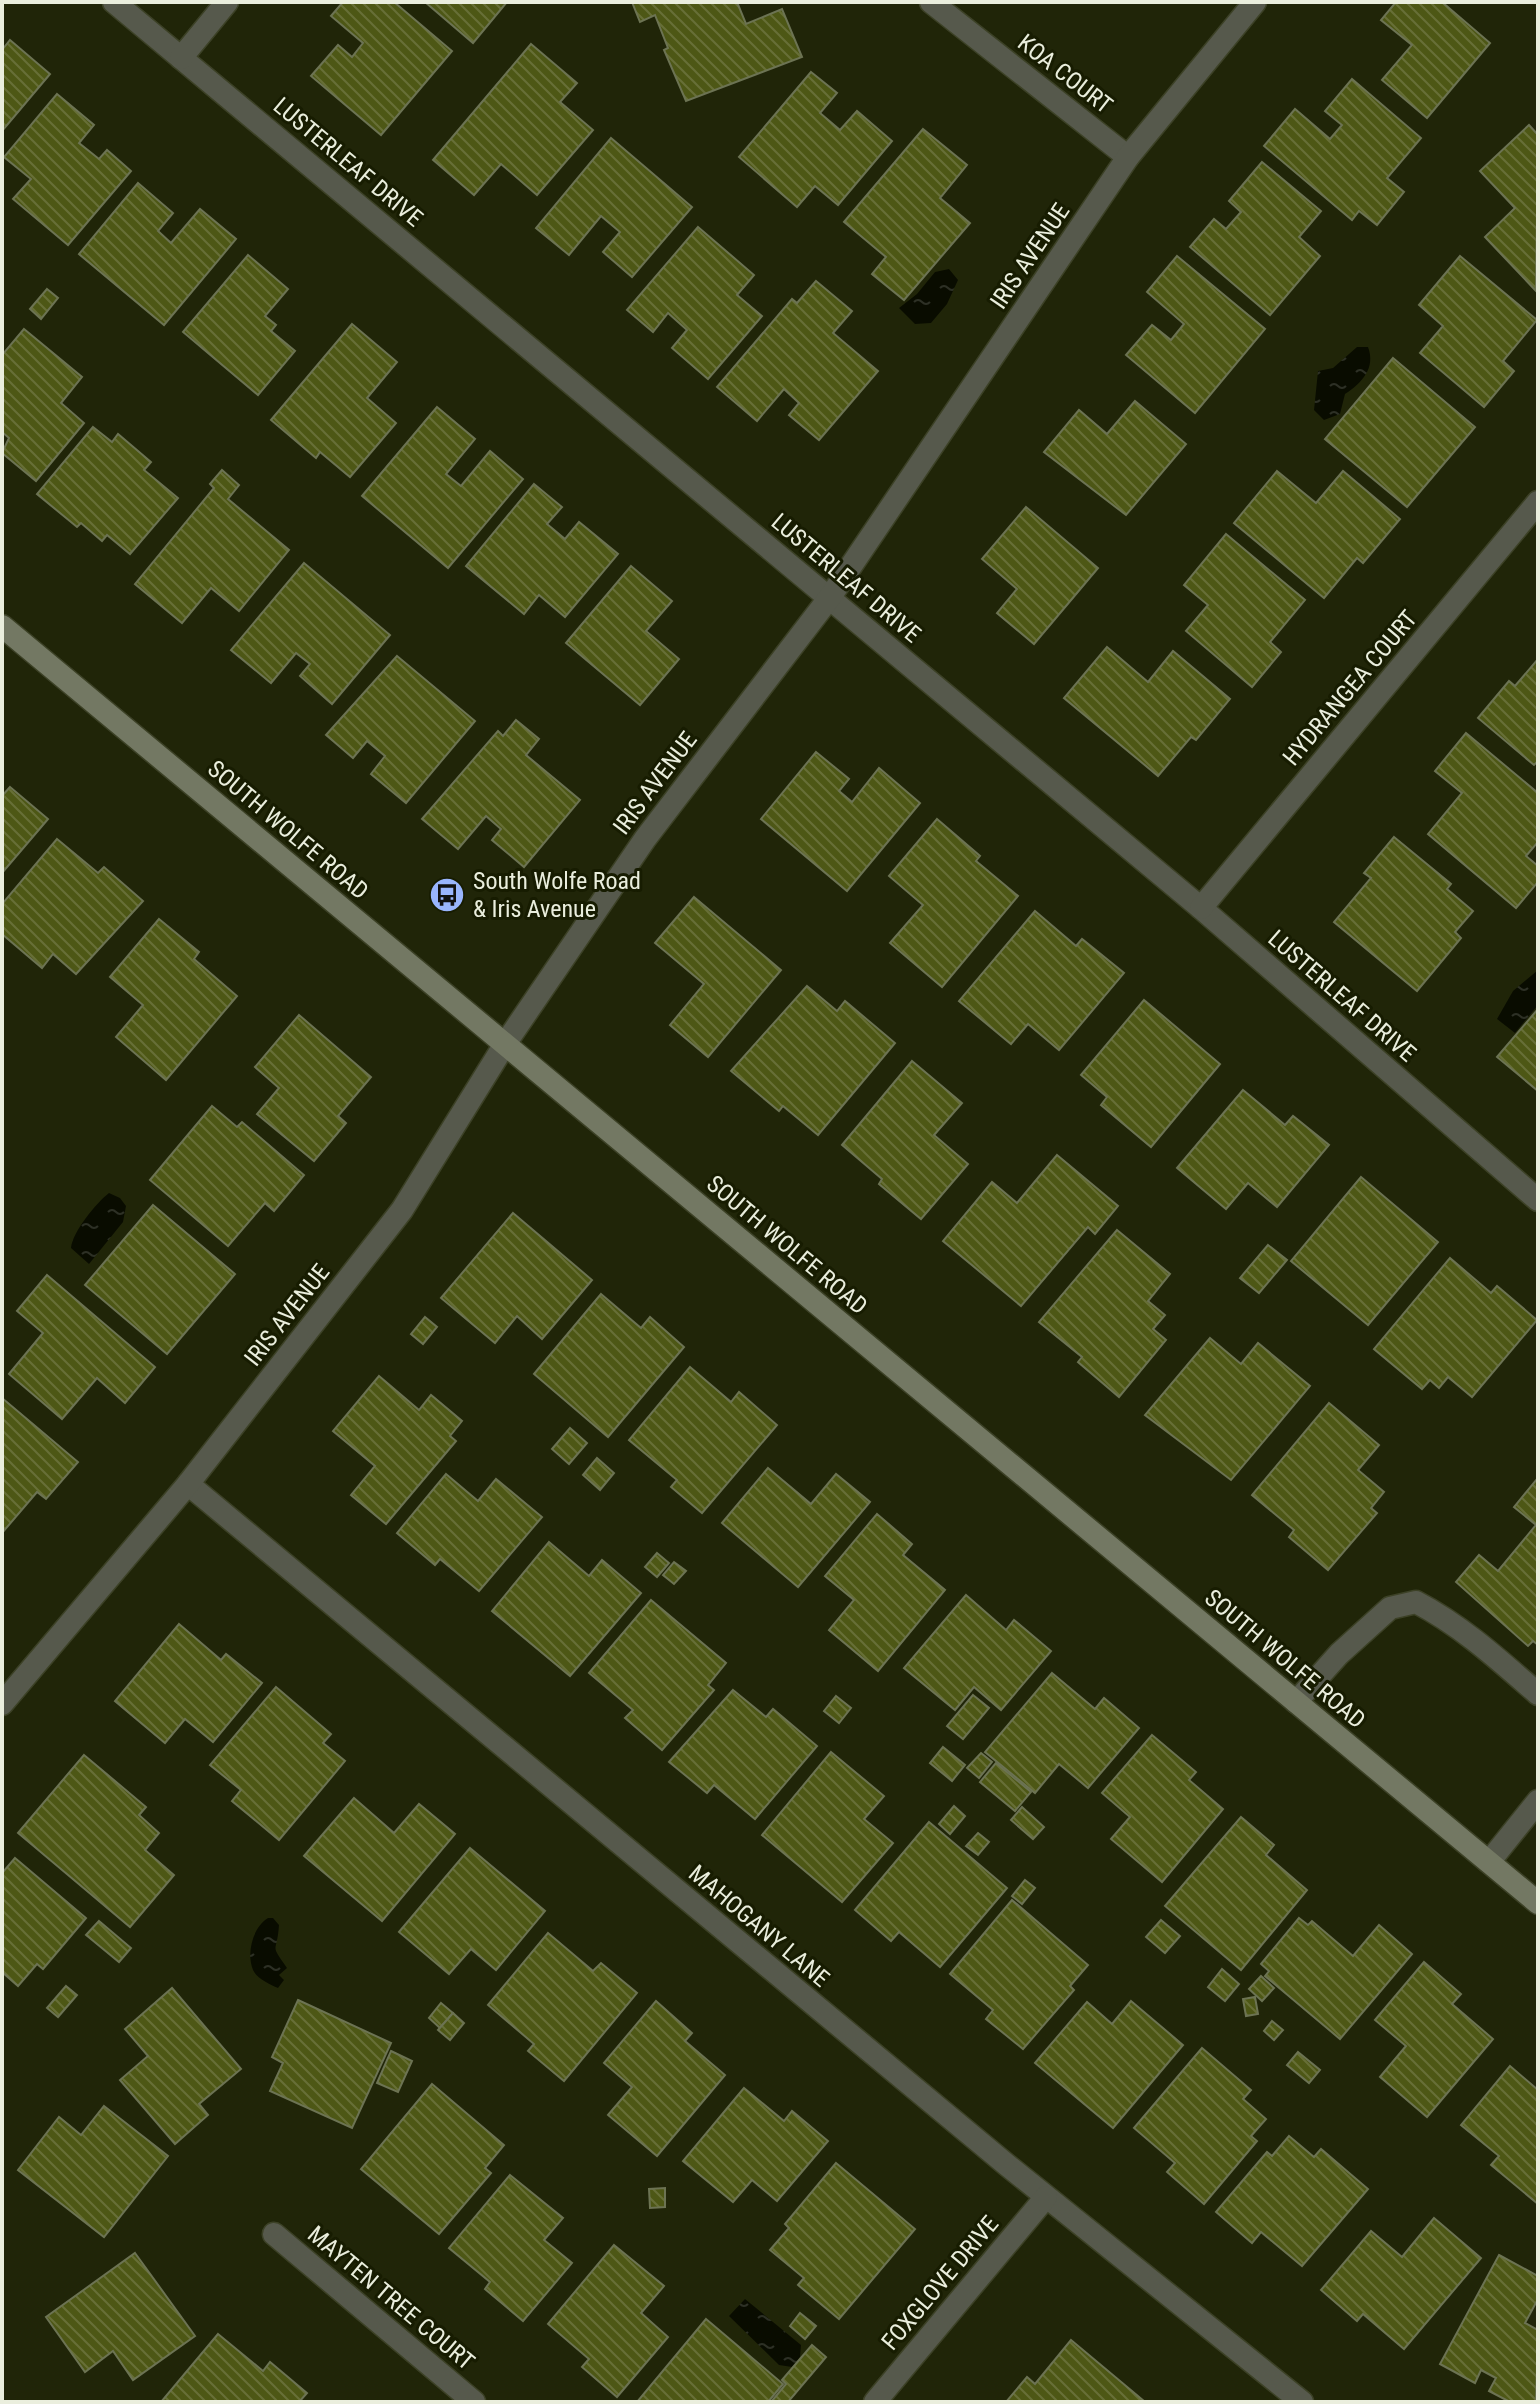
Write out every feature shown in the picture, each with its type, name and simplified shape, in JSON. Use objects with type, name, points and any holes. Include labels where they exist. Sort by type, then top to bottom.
[{"type":"main road","name":"SOUTH WOLFE ROAD","points":[[2,626],[1538,1903]]},
{"type":"street","name":"LUSTERLEAF DRIVE","points":[[114,2],[1201,908],[1538,1200]]},
{"type":"street","points":[[181,58],[227,2]]},
{"type":"street","name":"KOA COURT","points":[[931,2],[1128,157]]},
{"type":"street","name":"IRIS AVENUE","points":[[2,1704],[188,1484],[402,1210],[505,1044],[645,839],[830,597],[1128,157],[1255,2]]},
{"type":"street","name":"HYDRANGEA COURT","points":[[1201,908],[1538,502]]},
{"type":"street","name":"MAHOGANY LANE","points":[[188,1484],[1046,2197],[1302,2402]]},
{"type":"street","points":[[1296,1702],[1339,1654],[1390,1608],[1416,1602],[1478,1642],[1538,1694]]},
{"type":"street","points":[[1489,1862],[1538,1801]]},
{"type":"street","name":"FOXGLOVE DRIVE","points":[[875,2402],[1046,2197]]},
{"type":"street","name":"MAYTEN TREE COURT","points":[[274,2234],[474,2402]]},
{"type":"water","points":[[949,269],[958,280],[947,304],[931,323],[915,324],[899,308],[917,294],[935,272]]},
{"type":"water","points":[[1357,347],[1368,347],[1369,368],[1362,380],[1345,394],[1340,414],[1324,420],[1314,410],[1318,371],[1333,368]]},
{"type":"water","points":[[1538,970],[1538,1005],[1515,1033],[1497,1019],[1513,991]]},
{"type":"water","points":[[109,1193],[120,1198],[126,1206],[123,1222],[89,1264],[71,1248],[72,1241],[86,1218]]},
{"type":"water","points":[[268,1918],[273,1918],[279,1925],[276,1951],[287,1968],[279,1975],[284,1980],[278,1988],[257,1976],[251,1963],[255,1934]]},
{"type":"water","points":[[745,2299],[801,2345],[800,2357],[792,2367],[779,2365],[729,2316]]},
{"type":"building","points":[[343,2],[394,2],[452,51],[381,135],[311,76],[338,45],[352,57],[363,43],[331,16]]},
{"type":"building","points":[[425,2],[507,2],[473,43]]},
{"type":"building","points":[[632,2],[737,2],[746,24],[782,9],[802,57],[686,101],[664,50],[668,48],[655,15],[640,22]]},
{"type":"building","points":[[1396,2],[1442,2],[1490,43],[1427,118],[1382,80],[1412,45],[1381,20]]},
{"type":"building","points":[[10,40],[50,74],[2,131],[2,50]]},
{"type":"building","points":[[531,44],[577,83],[560,102],[593,130],[537,195],[501,164],[474,195],[433,160]]},
{"type":"building","points":[[811,72],[837,93],[820,113],[840,130],[857,111],[892,141],[838,205],[815,186],[797,207],[739,157]]},
{"type":"building","points":[[1352,79],[1421,138],[1387,178],[1404,192],[1377,225],[1359,211],[1352,220],[1264,146],[1295,109],[1330,139],[1342,125],[1325,111]]},
{"type":"building","points":[[57,94],[94,125],[79,143],[99,159],[107,150],[131,171],[68,245],[13,199],[31,179],[4,157]]},
{"type":"building","points":[[1529,125],[1538,135],[1536,291],[1485,237],[1515,208],[1480,171]]},
{"type":"building","points":[[923,129],[967,165],[940,198],[970,223],[904,300],[872,274],[886,257],[844,222]]},
{"type":"building","points":[[611,138],[692,207],[632,277],[603,252],[620,232],[601,216],[569,255],[536,228]]},
{"type":"building","points":[[1262,162],[1321,211],[1299,237],[1320,256],[1270,315],[1190,247],[1214,219],[1226,229],[1241,212],[1229,201]]},
{"type":"building","points":[[138,183],[173,213],[158,231],[171,243],[200,209],[236,239],[164,325],[79,254]]},
{"type":"building","points":[[698,227],[754,275],[737,295],[762,316],[708,379],[672,348],[687,330],[668,313],[653,332],[627,310]]},
{"type":"building","points":[[248,255],[288,289],[265,316],[276,325],[271,331],[295,351],[258,395],[183,332]]},
{"type":"building","points":[[1177,256],[1265,329],[1195,413],[1126,355],[1152,325],[1171,340],[1184,324],[1147,292]]},
{"type":"building","points":[[1460,256],[1537,320],[1503,361],[1514,371],[1484,407],[1420,353],[1443,326],[1419,305]]},
{"type":"building","points":[[816,281],[852,311],[833,333],[878,371],[819,440],[789,415],[799,403],[784,389],[757,421],[717,387],[792,299],[797,303]]},
{"type":"building","points":[[47,289],[58,298],[41,319],[30,309]]},
{"type":"building","points":[[352,324],[397,362],[367,398],[396,423],[350,477],[320,452],[316,458],[271,420]]},
{"type":"building","points":[[24,329],[82,377],[61,403],[84,423],[36,481],[2,453],[9,438],[2,432],[2,355]]},
{"type":"building","points":[[1393,358],[1475,427],[1407,507],[1325,439]]},
{"type":"building","points":[[1135,401],[1186,444],[1126,515],[1044,452],[1079,410],[1107,434]]},
{"type":"building","points":[[437,407],[475,439],[446,474],[461,486],[490,451],[523,479],[448,568],[362,496]]},
{"type":"building","points":[[93,427],[112,442],[118,434],[151,462],[144,470],[178,498],[130,554],[107,535],[102,541],[81,523],[77,527],[37,494]]},
{"type":"building","points":[[222,470],[239,485],[228,499],[289,550],[239,611],[211,588],[182,623],[135,584],[214,488],[210,484]]},
{"type":"building","points":[[1277,471],[1316,503],[1343,471],[1400,519],[1363,563],[1357,558],[1324,598],[1234,523]]},
{"type":"building","points":[[534,484],[562,507],[547,524],[565,539],[579,522],[618,554],[565,617],[539,595],[524,614],[466,566]]},
{"type":"building","points":[[1026,507],[1098,568],[1034,644],[997,613],[1017,589],[982,559]]},
{"type":"building","points":[[1226,534],[1305,600],[1270,642],[1281,652],[1252,687],[1186,631],[1208,605],[1184,585]]},
{"type":"building","points":[[304,563],[390,635],[332,704],[300,676],[310,664],[296,653],[271,683],[231,650]]},
{"type":"building","points":[[631,566],[672,601],[646,631],[679,659],[640,705],[566,643]]},
{"type":"building","points":[[1107,647],[1148,682],[1173,651],[1230,699],[1196,740],[1191,737],[1158,776],[1064,698]]},
{"type":"building","points":[[397,656],[475,721],[406,803],[371,774],[385,756],[367,741],[353,758],[326,735]]},
{"type":"building","points":[[1538,659],[1538,761],[1534,765],[1478,718],[1509,681],[1515,686]]},
{"type":"building","points":[[516,720],[539,739],[526,755],[580,800],[524,867],[492,840],[501,829],[486,816],[458,849],[422,819],[498,731],[503,736]]},
{"type":"building","points":[[1466,733],[1538,793],[1538,842],[1526,856],[1538,866],[1538,882],[1516,908],[1428,834],[1462,793],[1435,771]]},
{"type":"building","points":[[816,752],[849,779],[839,791],[852,802],[879,768],[920,803],[847,891],[761,819]]},
{"type":"building","points":[[10,787],[48,819],[2,873],[2,796]]},
{"type":"building","points":[[937,819],[980,856],[976,861],[1018,896],[942,987],[890,943],[923,905],[889,876]]},
{"type":"building","points":[[1394,837],[1451,884],[1447,889],[1473,911],[1455,932],[1461,938],[1417,991],[1334,922],[1371,878],[1364,873]]},
{"type":"building","points":[[57,839],[98,873],[104,867],[143,901],[76,974],[53,954],[42,968],[2,934],[2,904]]},
{"type":"building","points":[[694,897],[781,970],[708,1057],[670,1025],[704,984],[655,943]]},
{"type":"building","points":[[1035,911],[1076,946],[1082,939],[1124,973],[1059,1050],[1028,1024],[1011,1044],[959,1001]]},
{"type":"building","points":[[159,919],[199,952],[194,959],[237,996],[166,1080],[116,1037],[143,1005],[110,977]]},
{"type":"building","points":[[807,986],[837,1011],[845,1001],[895,1043],[818,1135],[783,1106],[779,1111],[731,1071]]},
{"type":"building","points":[[1144,1000],[1220,1064],[1151,1147],[1101,1105],[1107,1097],[1081,1075]]},
{"type":"building","points":[[1538,1009],[1538,1091],[1497,1057]]},
{"type":"building","points":[[299,1015],[371,1077],[338,1116],[346,1123],[314,1161],[257,1114],[279,1088],[255,1067]]},
{"type":"building","points":[[912,1061],[962,1103],[934,1135],[968,1164],[921,1219],[879,1184],[882,1179],[842,1145]]},
{"type":"building","points":[[1243,1090],[1285,1125],[1293,1116],[1329,1145],[1277,1207],[1248,1183],[1226,1209],[1177,1168]]},
{"type":"building","points":[[212,1106],[237,1127],[242,1122],[304,1175],[274,1211],[265,1203],[228,1246],[150,1180]]},
{"type":"building","points":[[1057,1155],[1118,1206],[1095,1234],[1088,1227],[1021,1306],[943,1241],[992,1182],[1017,1203]]},
{"type":"building","points":[[1361,1177],[1438,1242],[1368,1325],[1291,1261]]},
{"type":"building","points":[[153,1205],[235,1274],[167,1354],[85,1285]]},
{"type":"building","points":[[513,1213],[592,1280],[542,1339],[517,1316],[495,1343],[441,1298]]},
{"type":"building","points":[[1117,1230],[1170,1274],[1148,1301],[1165,1315],[1153,1329],[1166,1340],[1119,1397],[1078,1362],[1082,1357],[1039,1322]]},
{"type":"building","points":[[1268,1245],[1287,1260],[1259,1293],[1240,1278]]},
{"type":"building","points":[[1450,1258],[1491,1293],[1497,1286],[1537,1320],[1472,1397],[1448,1377],[1439,1388],[1430,1380],[1422,1389],[1374,1349]]},
{"type":"building","points":[[47,1275],[155,1367],[125,1403],[97,1378],[62,1419],[9,1374],[43,1333],[17,1311]]},
{"type":"building","points":[[601,1294],[641,1328],[650,1317],[684,1347],[608,1437],[534,1374]]},
{"type":"building","points":[[425,1317],[437,1327],[423,1344],[411,1334]]},
{"type":"building","points":[[1210,1338],[1241,1364],[1258,1343],[1310,1386],[1231,1480],[1145,1415]]},
{"type":"building","points":[[690,1367],[731,1402],[739,1392],[777,1425],[702,1513],[671,1487],[677,1480],[629,1440]]},
{"type":"building","points":[[379,1376],[419,1410],[431,1395],[462,1421],[450,1436],[456,1441],[386,1524],[351,1495],[375,1466],[333,1431]]},
{"type":"building","points":[[2,1398],[78,1462],[46,1499],[37,1492],[2,1533]]},
{"type":"building","points":[[1329,1403],[1379,1445],[1358,1470],[1384,1492],[1371,1508],[1377,1513],[1328,1570],[1289,1537],[1294,1530],[1252,1495]]},
{"type":"building","points":[[570,1428],[587,1443],[569,1464],[552,1449]]},
{"type":"building","points":[[597,1458],[614,1473],[600,1490],[583,1475]]},
{"type":"building","points":[[768,1468],[811,1504],[836,1474],[870,1502],[798,1587],[722,1523]]},
{"type":"building","points":[[446,1474],[478,1501],[496,1479],[542,1517],[479,1591],[440,1559],[435,1565],[397,1533]]},
{"type":"building","points":[[1537,1479],[1538,1645],[1533,1641],[1528,1646],[1456,1582],[1479,1555],[1498,1571],[1536,1525],[1514,1507]]},
{"type":"building","points":[[877,1514],[912,1544],[903,1555],[945,1590],[878,1671],[829,1630],[854,1600],[825,1576]]},
{"type":"building","points":[[549,1542],[589,1576],[602,1560],[641,1593],[570,1676],[492,1611]]},
{"type":"building","points":[[657,1553],[669,1563],[657,1577],[645,1567]]},
{"type":"building","points":[[674,1562],[686,1571],[674,1584],[663,1575]]},
{"type":"building","points":[[966,1595],[1006,1630],[1014,1620],[1051,1651],[1001,1710],[974,1687],[955,1710],[904,1668]]},
{"type":"building","points":[[651,1600],[726,1663],[708,1685],[714,1690],[662,1750],[625,1718],[633,1710],[589,1673]]},
{"type":"building","points":[[179,1624],[221,1660],[226,1654],[262,1683],[213,1742],[185,1719],[165,1743],[115,1701]]},
{"type":"building","points":[[1052,1673],[1095,1709],[1104,1698],[1139,1728],[1088,1788],[1059,1764],[1035,1793],[985,1752]]},
{"type":"building","points":[[276,1687],[331,1734],[323,1743],[345,1761],[279,1840],[232,1801],[241,1790],[210,1765]]},
{"type":"building","points":[[733,1690],[766,1717],[773,1709],[817,1746],[755,1819],[714,1785],[707,1793],[669,1762]]},
{"type":"building","points":[[973,1695],[989,1708],[963,1739],[947,1726]]},
{"type":"building","points":[[836,1696],[851,1708],[839,1723],[824,1711]]},
{"type":"building","points":[[1152,1735],[1196,1772],[1189,1780],[1223,1809],[1162,1882],[1111,1839],[1130,1817],[1102,1793]]},
{"type":"building","points":[[943,1747],[965,1765],[952,1781],[930,1763]]},
{"type":"building","points":[[831,1752],[884,1796],[864,1819],[893,1843],[842,1902],[762,1835]]},
{"type":"building","points":[[981,1753],[992,1762],[979,1778],[967,1768]]},
{"type":"building","points":[[84,1755],[146,1807],[139,1815],[159,1833],[145,1850],[174,1875],[130,1927],[18,1833]]},
{"type":"building","points":[[996,1763],[1031,1792],[1015,1811],[980,1782]]},
{"type":"building","points":[[354,1798],[394,1833],[419,1804],[455,1834],[382,1921],[304,1856]]},
{"type":"building","points":[[954,1806],[965,1816],[950,1834],[939,1824]]},
{"type":"building","points":[[1022,1807],[1044,1827],[1033,1839],[1011,1820]]},
{"type":"building","points":[[1241,1817],[1274,1845],[1266,1855],[1307,1890],[1241,1970],[1165,1906]]},
{"type":"building","points":[[929,1822],[1007,1888],[940,1967],[899,1932],[891,1941],[855,1910]]},
{"type":"building","points":[[978,1833],[989,1842],[978,1855],[966,1846]]},
{"type":"building","points":[[470,1848],[545,1911],[496,1970],[471,1949],[449,1974],[399,1932]]},
{"type":"building","points":[[15,1858],[86,1918],[43,1969],[37,1964],[18,1986],[2,1972],[2,1873]]},
{"type":"building","points":[[1025,1880],[1035,1888],[1022,1904],[1012,1896]]},
{"type":"building","points":[[1012,1900],[1088,1965],[1070,1986],[1074,1990],[1023,2049],[986,2019],[993,2010],[950,1974]]},
{"type":"building","points":[[1299,1918],[1308,1925],[1312,1921],[1353,1956],[1379,1925],[1412,1954],[1340,2039],[1265,1976],[1269,1971],[1261,1964]]},
{"type":"building","points":[[1161,1920],[1180,1936],[1165,1953],[1146,1937]]},
{"type":"building","points":[[99,1921],[131,1948],[119,1962],[86,1935]]},
{"type":"building","points":[[548,1933],[593,1971],[601,1963],[637,1993],[564,2081],[528,2051],[534,2044],[488,2005]]},
{"type":"building","points":[[1424,1962],[1461,1994],[1452,2004],[1493,2039],[1427,2117],[1380,2077],[1406,2046],[1375,2020]]},
{"type":"building","points":[[1222,1969],[1239,1984],[1225,2001],[1208,1987]]},
{"type":"building","points":[[1261,1976],[1274,1988],[1262,2001],[1249,1989]]},
{"type":"building","points":[[66,1986],[77,1995],[58,2017],[47,2008]]},
{"type":"building","points":[[172,1988],[241,2069],[199,2104],[208,2115],[175,2144],[120,2080],[148,2056],[125,2029]]},
{"type":"building","points":[[1255,1997],[1258,2014],[1246,2016],[1243,1999]]},
{"type":"building","points":[[298,2000],[391,2043],[352,2128],[270,2091],[283,2063],[272,2057]]},
{"type":"building","points":[[656,2001],[692,2033],[685,2041],[725,2075],[657,2156],[608,2115],[632,2087],[604,2063]]},
{"type":"building","points":[[1131,2001],[1183,2045],[1113,2128],[1035,2063],[1087,2002],[1112,2024]]},
{"type":"building","points":[[441,2003],[453,2013],[440,2028],[429,2018]]},
{"type":"building","points":[[453,2013],[464,2023],[450,2040],[438,2030]]},
{"type":"building","points":[[1272,2021],[1283,2030],[1274,2040],[1264,2031]]},
{"type":"building","points":[[1202,2048],[1251,2090],[1243,2099],[1266,2119],[1251,2136],[1257,2141],[1204,2204],[1167,2172],[1175,2163],[1134,2128]]},
{"type":"building","points":[[391,2051],[412,2061],[398,2092],[377,2083]]},
{"type":"building","points":[[1298,2052],[1320,2070],[1309,2083],[1287,2065]]},
{"type":"building","points":[[1510,2066],[1538,2090],[1538,2204],[1491,2165],[1499,2156],[1461,2125]]},
{"type":"building","points":[[432,2084],[504,2145],[485,2168],[491,2173],[439,2234],[361,2169]]},
{"type":"building","points":[[744,2088],[784,2121],[792,2111],[828,2141],[777,2201],[752,2180],[733,2202],[683,2161]]},
{"type":"building","points":[[104,2106],[168,2156],[104,2237],[18,2170],[59,2117],[81,2135]]},
{"type":"building","points":[[1289,2136],[1314,2157],[1321,2149],[1368,2189],[1302,2266],[1261,2232],[1252,2243],[1216,2212],[1267,2152],[1272,2156]]},
{"type":"building","points":[[836,2163],[915,2229],[839,2319],[798,2285],[804,2278],[770,2250],[789,2228],[785,2224]]},
{"type":"building","points":[[510,2175],[563,2218],[544,2240],[572,2263],[523,2321],[485,2289],[490,2282],[449,2248]]},
{"type":"building","points":[[665,2188],[665,2207],[650,2208],[649,2189]]},
{"type":"building","points":[[1434,2218],[1481,2258],[1404,2349],[1363,2314],[1357,2321],[1321,2290],[1371,2231],[1402,2257]]},
{"type":"building","points":[[614,2245],[664,2286],[641,2313],[668,2337],[617,2397],[582,2367],[589,2359],[548,2324]]},
{"type":"building","points":[[135,2253],[195,2336],[133,2380],[113,2351],[85,2372],[46,2317]]},
{"type":"building","points":[[1499,2255],[1538,2276],[1538,2299],[1525,2323],[1538,2330],[1536,2402],[1510,2402],[1489,2391],[1496,2378],[1481,2370],[1475,2383],[1440,2364]]},
{"type":"building","points":[[800,2313],[816,2326],[805,2339],[790,2326]]},
{"type":"building","points":[[706,2319],[783,2384],[768,2402],[637,2402]]},
{"type":"building","points":[[218,2334],[263,2371],[270,2362],[307,2393],[299,2402],[161,2402]]},
{"type":"building","points":[[1071,2340],[1144,2401],[1006,2402],[1027,2377],[1035,2384]]},
{"type":"building","points":[[812,2345],[826,2357],[788,2402],[771,2402],[786,2384],[782,2380]]},
{"type":"place","name":"South Wolfe Road & Iris Avenue","points":[[447,895]]}]
